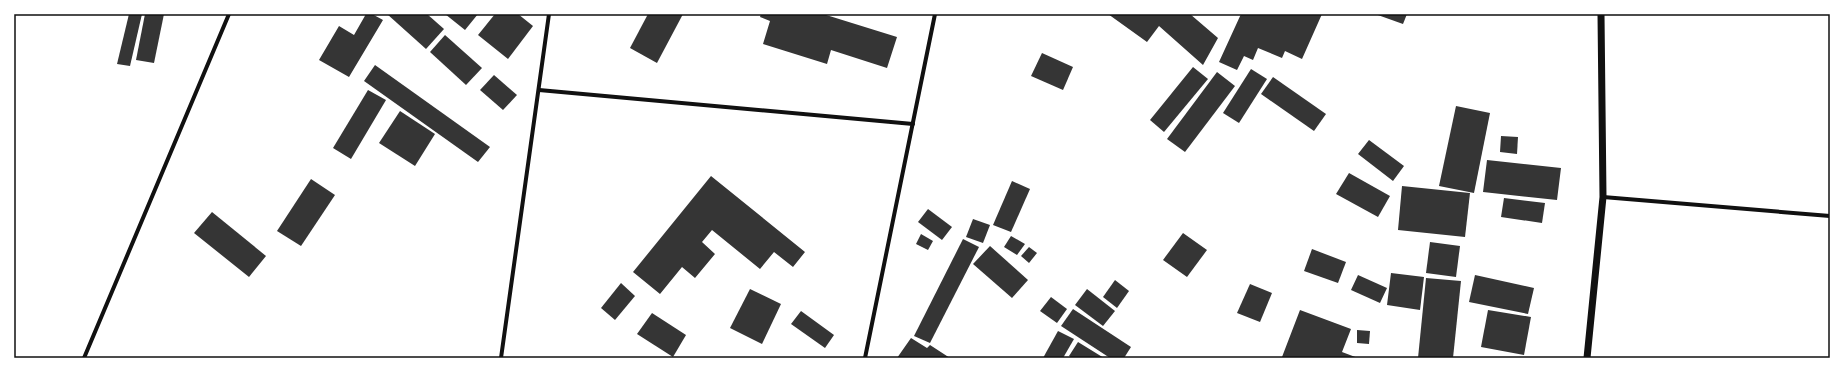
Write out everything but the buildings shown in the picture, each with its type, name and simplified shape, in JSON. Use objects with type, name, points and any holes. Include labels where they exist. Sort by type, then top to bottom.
[{"type":"street","points":[[84,358],[229,14]]},
{"type":"street","points":[[501,358],[549,14]]},
{"type":"street","points":[[865,358],[935,14]]},
{"type":"street","points":[[1587,358],[1603,197],[1601,14]]},
{"type":"street","points":[[539,90],[913,124]]},
{"type":"street","points":[[1603,197],[1830,216]]}]
